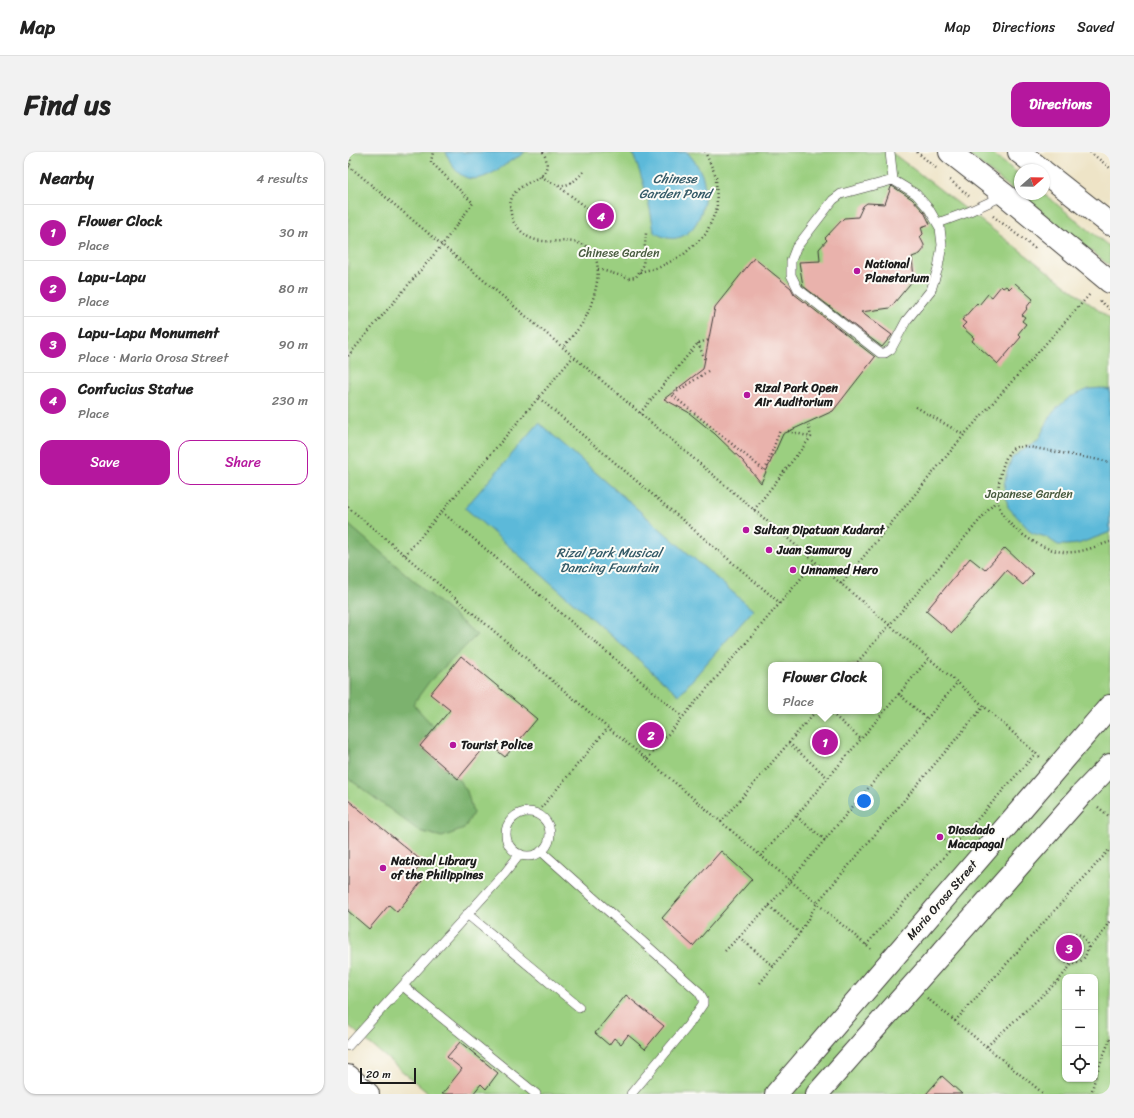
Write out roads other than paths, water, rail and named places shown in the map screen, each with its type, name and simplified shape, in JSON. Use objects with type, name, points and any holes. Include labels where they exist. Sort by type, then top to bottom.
[{"type":"street","points":[[950,152],[1005,195],[1102,284]]},
{"type":"street","points":[[1019,152],[1034,164]]},
{"type":"street","points":[[1050,176],[1101,209],[1110,224]]},
{"type":"street","name":"Maria Orosa Street","points":[[776,1094],[1110,706]]},
{"type":"street","points":[[817,1094],[1082,794],[1110,765]]},
{"type":"street","points":[[348,1076],[368,1094]]},
{"type":"lane","points":[[890,152],[893,180]]},
{"type":"lane","points":[[893,180],[916,194],[929,209],[938,223],[942,245],[938,268],[931,290],[906,321],[891,349],[885,353],[880,353],[798,289],[791,274],[791,261],[796,248],[833,200],[841,194],[893,180]]},
{"type":"lane","points":[[938,223],[1005,195]]},
{"type":"lane","points":[[528,812],[536,814],[545,820],[549,831],[548,842],[541,851],[531,855],[520,854],[513,849],[508,842],[506,834],[512,818],[519,814],[528,812]]},
{"type":"lane","points":[[541,851],[699,992],[703,999],[703,1004],[686,1027],[631,1094]]},
{"type":"lane","points":[[348,1046],[505,873],[520,854]]},
{"type":"lane","points":[[467,914],[579,1008]]},
{"type":"lane","points":[[403,986],[536,1094]]},
{"type":"water","points":[[446,152],[525,152],[490,174],[481,178],[473,179],[465,177],[458,172]]},
{"type":"water","name":"Chinese Garden Pond","points":[[632,152],[687,152],[696,164],[703,178],[705,190],[704,202],[701,214],[695,225],[687,233],[678,238],[667,238],[654,232],[646,191]]},
{"type":"water","points":[[1101,388],[1110,390],[1110,531],[1078,544],[1058,545],[1046,537],[1032,533],[1008,507],[1004,486],[1007,471],[1012,458],[1038,440],[1051,415],[1058,407],[1070,397],[1089,389]]},
{"type":"water","name":"Rizal Park Musical Dancing Fountain","points":[[539,423],[753,610],[679,695],[465,508]]},
{"type":"place","name":"Confucius Statue","points":[[601,216]]},
{"type":"place","name":"National Planetarium","points":[[857,271]]},
{"type":"place","name":"Rizal Park Open Air Auditorium","points":[[747,395]]},
{"type":"place","name":"Sultan Dipatuan Kudarat","points":[[746,530]]},
{"type":"place","name":"Juan Sumuroy","points":[[769,550]]},
{"type":"place","name":"Unnamed Hero","points":[[793,570]]},
{"type":"place","name":"Lapu-Lapu","points":[[651,735]]},
{"type":"place","name":"Flower Clock","points":[[825,742]]},
{"type":"place","name":"Tourist Police","points":[[453,745]]},
{"type":"place","name":"Diosdado Macapagal","points":[[940,837]]},
{"type":"place","name":"National Library of the Philippines","points":[[383,868]]},
{"type":"place","name":"Lapu-Lapu Monument","points":[[1069,948]]},
{"type":"park label","name":"Chinese Garden","points":[[619,253]]},
{"type":"park label","name":"Japanese Garden","points":[[1029,494]]}]
